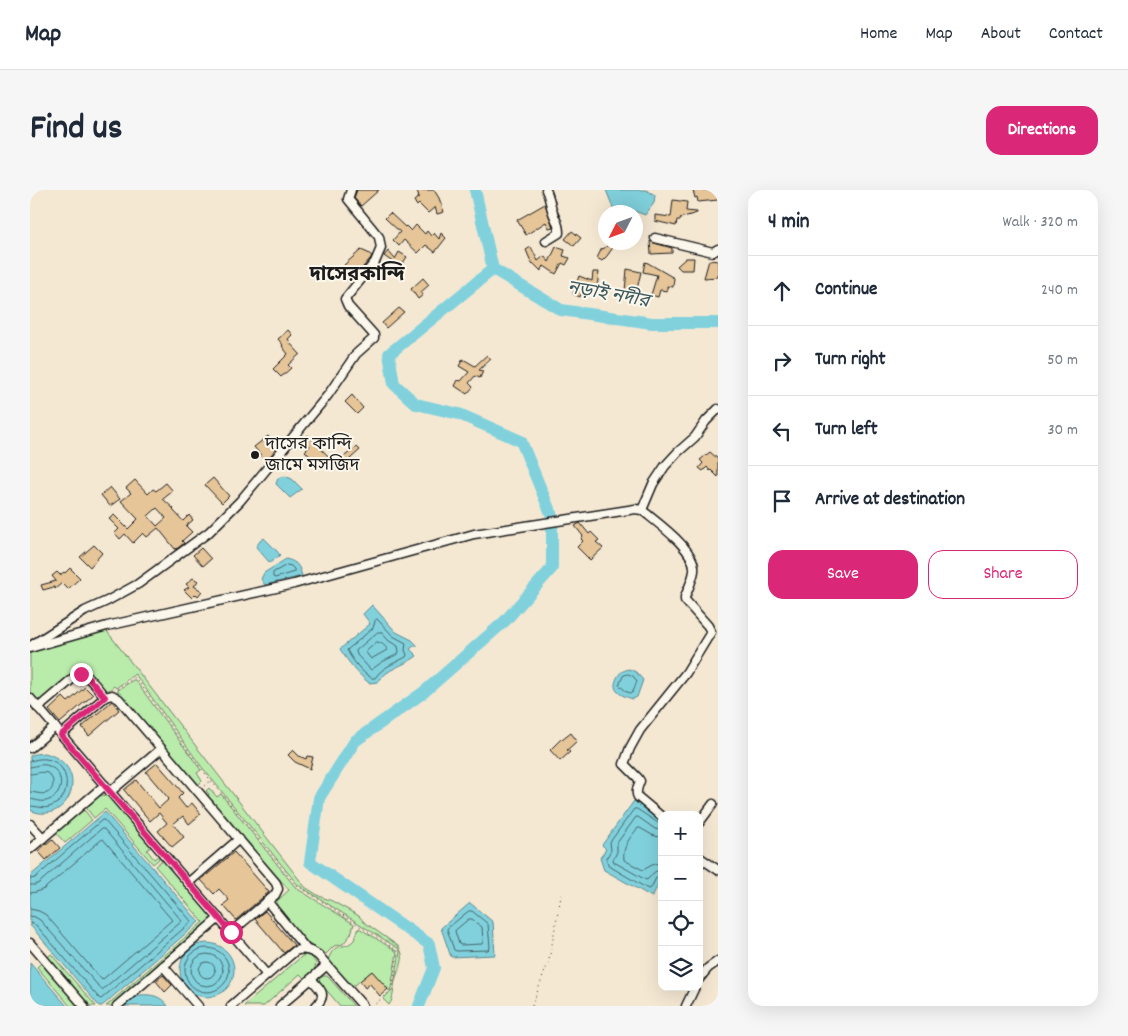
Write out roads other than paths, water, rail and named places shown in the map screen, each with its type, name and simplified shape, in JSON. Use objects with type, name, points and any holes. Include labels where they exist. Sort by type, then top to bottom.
[{"type":"street","points":[[30,647],[85,611],[138,584],[209,532],[240,500],[328,396],[356,354],[374,338],[374,335],[348,306],[345,299],[375,262],[381,248],[379,237],[348,199],[351,190]]},
{"type":"street","points":[[546,190],[552,211],[559,224],[559,233],[546,241]]},
{"type":"street","points":[[655,238],[713,252],[718,249]]},
{"type":"street","points":[[639,509],[665,466],[695,437],[718,408]]},
{"type":"street","points":[[30,647],[107,626],[294,584],[474,534],[639,509],[684,546],[692,560],[694,569],[685,600],[711,632],[686,674],[640,730],[624,762],[625,766],[640,781],[637,791],[638,797],[658,814]]},
{"type":"street","points":[[38,708],[78,674],[88,678],[108,696],[119,699],[276,883],[278,889],[275,895],[231,932]]},
{"type":"street","points":[[61,735],[108,696]]},
{"type":"street","points":[[30,698],[267,975]]},
{"type":"street","points":[[30,748],[54,727]]},
{"type":"street","points":[[110,792],[161,748]]},
{"type":"street","points":[[30,850],[105,785]]},
{"type":"street","points":[[703,818],[713,804]]},
{"type":"street","points":[[30,824],[43,838]]},
{"type":"street","points":[[188,883],[238,839]]},
{"type":"street","points":[[703,860],[718,870]]},
{"type":"street","points":[[267,902],[306,949]]},
{"type":"street","points":[[117,1006],[219,918]]},
{"type":"street","points":[[30,943],[84,1006]]},
{"type":"street","points":[[231,1006],[295,951],[300,949],[306,949],[318,955],[363,1006]]},
{"type":"street","points":[[703,974],[718,961]]},
{"type":"street","points":[[280,1006],[327,965]]},
{"type":"street","points":[[163,966],[198,1006]]},
{"type":"street","points":[[311,979],[323,996],[316,1006]]},
{"type":"street","points":[[686,1006],[693,991]]},
{"type":"water","points":[[606,190],[646,190],[655,195],[654,203],[645,215],[643,214],[643,205],[612,205]]},
{"type":"water","points":[[285,476],[292,479],[302,489],[290,498],[276,484],[278,478]]},
{"type":"water","points":[[264,538],[280,555],[270,563],[256,547]]},
{"type":"water","points":[[286,559],[297,564],[302,576],[265,585],[261,579],[264,573]]},
{"type":"water","points":[[372,605],[396,632],[412,640],[418,646],[410,649],[417,656],[386,673],[378,682],[369,683],[353,668],[340,649],[370,624],[363,614]]},
{"type":"water","points":[[629,669],[636,672],[643,680],[637,697],[633,699],[618,692],[615,686],[619,674]]},
{"type":"water","points":[[45,753],[60,760],[69,770],[72,782],[70,794],[64,804],[55,811],[43,813],[30,810],[30,756]]},
{"type":"water","points":[[634,801],[658,817],[658,885],[652,897],[604,870],[600,858],[606,849],[602,845]]},
{"type":"water","points":[[105,812],[199,922],[102,1006],[99,1006],[30,925],[30,876]]},
{"type":"water","points":[[470,903],[493,922],[495,955],[451,957],[441,928]]},
{"type":"water","points":[[202,943],[212,943],[222,947],[230,955],[234,970],[230,985],[222,993],[212,997],[202,997],[192,993],[184,985],[180,975],[180,965],[184,955],[192,947]]},
{"type":"water","points":[[30,963],[67,1006],[30,1006]]},
{"type":"water","points":[[140,995],[156,996],[168,1006],[124,1006],[131,999]]},
{"type":"waterway","name":"নড়াই নদীর","points":[[475,190],[493,269],[561,310],[652,323],[718,323]]},
{"type":"waterway","points":[[419,1006],[434,968],[429,944],[310,862],[319,798],[355,741],[424,692],[505,621],[552,568],[552,516],[521,441],[459,414],[416,404],[394,384],[389,354],[493,269]]},
{"type":"place","name":"দাসের কান্দি জামে মসজিদ","points":[[255,455]]},
{"type":"district","name":"দাসেরকান্দি","points":[[357,276]]}]
